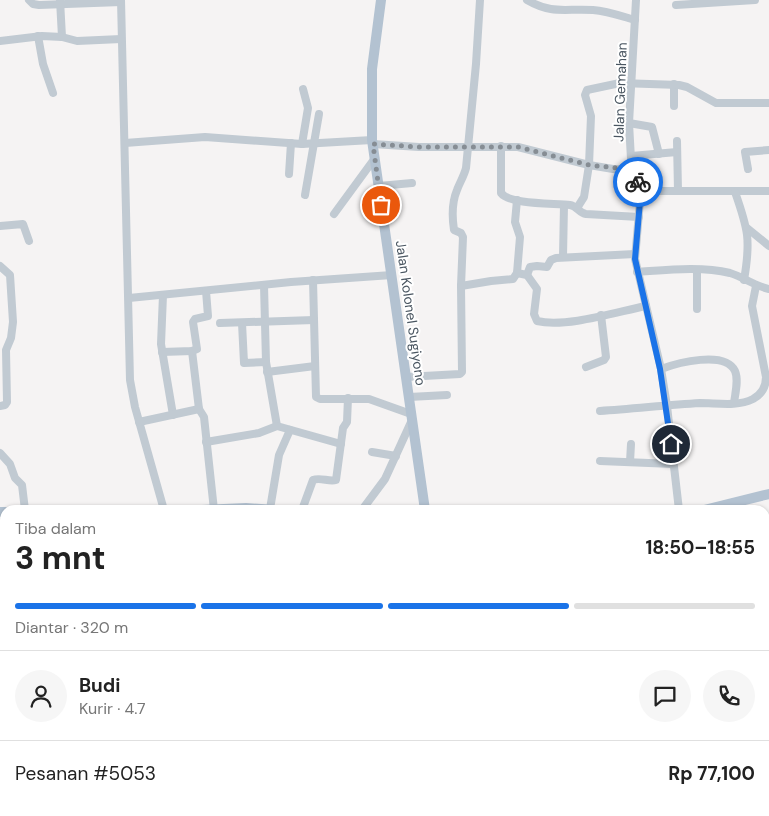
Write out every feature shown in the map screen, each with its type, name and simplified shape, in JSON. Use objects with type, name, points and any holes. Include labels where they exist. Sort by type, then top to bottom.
[{"type":"main road","name":"Jalan Kolonel Sugiyono","points":[[380,0],[372,69],[373,142],[424,505]]},
{"type":"main road","points":[[726,505],[769,495]]},
{"type":"street","points":[[29,0],[33,4],[40,5],[60,2],[121,1],[130,380],[139,422],[163,505]]},
{"type":"street","points":[[406,377],[462,372],[461,286],[463,237],[461,233],[454,230],[453,206],[456,192],[466,168],[480,0]]},
{"type":"street","points":[[527,0],[555,10],[600,11],[635,20]]},
{"type":"street","name":"Jalan Gemahan","points":[[636,0],[630,123],[631,156],[639,191],[639,217],[635,254],[637,272],[661,370],[678,505]]},
{"type":"street","points":[[676,5],[755,0]]},
{"type":"street","points":[[60,2],[62,37]]},
{"type":"street","points":[[0,41],[38,36],[62,37],[82,41],[121,39]]},
{"type":"street","points":[[38,36],[43,64],[52,93]]},
{"type":"street","points":[[577,208],[584,196],[589,165],[591,116],[586,90],[631,82],[674,84],[688,87],[716,102],[769,103]]},
{"type":"street","points":[[674,84],[674,106]]},
{"type":"street","points":[[302,144],[308,108],[303,88]]},
{"type":"street","points":[[305,195],[319,114]]},
{"type":"street","points":[[630,123],[652,127],[659,154]]},
{"type":"street","points":[[125,143],[207,137],[302,144],[373,142],[467,147],[501,146],[518,147],[589,165],[635,170]]},
{"type":"street","points":[[677,141],[678,191]]},
{"type":"street","points":[[289,174],[291,143]]},
{"type":"street","points":[[501,146],[502,193],[506,197],[517,200],[573,206],[586,214],[639,217]]},
{"type":"street","points":[[748,169],[745,152],[769,150]]},
{"type":"street","points":[[631,156],[677,152]]},
{"type":"street","points":[[334,214],[375,158]]},
{"type":"street","points":[[379,186],[412,183]]},
{"type":"street","points":[[639,191],[769,191]]},
{"type":"street","points":[[736,192],[747,228],[748,251],[744,280]]},
{"type":"street","points":[[461,286],[513,279],[517,273],[520,237],[515,222],[517,200]]},
{"type":"street","points":[[563,257],[564,205]]},
{"type":"street","points":[[0,226],[22,224],[29,241]]},
{"type":"street","points":[[747,228],[769,246]]},
{"type":"street","points":[[527,275],[530,267],[547,267],[551,260],[563,257],[635,254]]},
{"type":"street","points":[[0,266],[10,275],[13,314],[11,338],[6,350],[7,402],[0,406]]},
{"type":"street","points":[[734,275],[746,268]]},
{"type":"street","points":[[696,270],[697,309]]},
{"type":"street","points":[[637,272],[719,271],[734,275],[756,286],[769,289]]},
{"type":"street","points":[[517,273],[527,275],[538,291],[534,314],[537,321],[559,322],[646,306]]},
{"type":"street","points":[[129,298],[264,284],[392,275]]},
{"type":"street","points":[[313,280],[317,398],[373,400],[412,417],[385,479],[366,505]]},
{"type":"street","points":[[264,284],[266,362],[277,426]]},
{"type":"street","points":[[600,411],[700,403],[734,403],[745,402],[754,398],[761,392],[766,383],[766,371],[752,306],[756,286]]},
{"type":"street","points":[[162,352],[192,351],[197,348],[193,320],[208,316],[206,291]]},
{"type":"street","points":[[163,295],[162,352],[173,415]]},
{"type":"street","points":[[586,367],[604,360],[606,357],[601,315]]},
{"type":"street","points":[[220,323],[314,320]]},
{"type":"street","points":[[242,323],[244,363],[266,362]]},
{"type":"street","points":[[192,351],[200,409],[204,415],[213,505]]},
{"type":"street","points":[[661,370],[678,363],[707,360],[730,365],[735,370],[737,378],[734,403]]},
{"type":"street","points":[[267,372],[315,366]]},
{"type":"street","points":[[409,397],[447,395]]},
{"type":"street","points":[[304,505],[313,480],[336,480],[344,428],[347,422],[348,398]]},
{"type":"street","points":[[139,422],[200,409]]},
{"type":"street","points":[[206,442],[258,433],[277,426],[341,444]]},
{"type":"street","points":[[271,505],[279,455],[290,430]]},
{"type":"street","points":[[630,462],[631,444]]},
{"type":"street","points":[[372,452],[396,456]]},
{"type":"street","points":[[0,453],[10,464],[16,478],[22,485],[24,505]]},
{"type":"street","points":[[600,461],[673,464]]},
{"type":"way so far","points":[[381,205],[373,144],[419,147],[518,147],[589,165],[635,170],[638,182]]},
{"type":"route","points":[[638,182],[640,208],[635,259],[660,369],[667,406],[671,444]]}]
